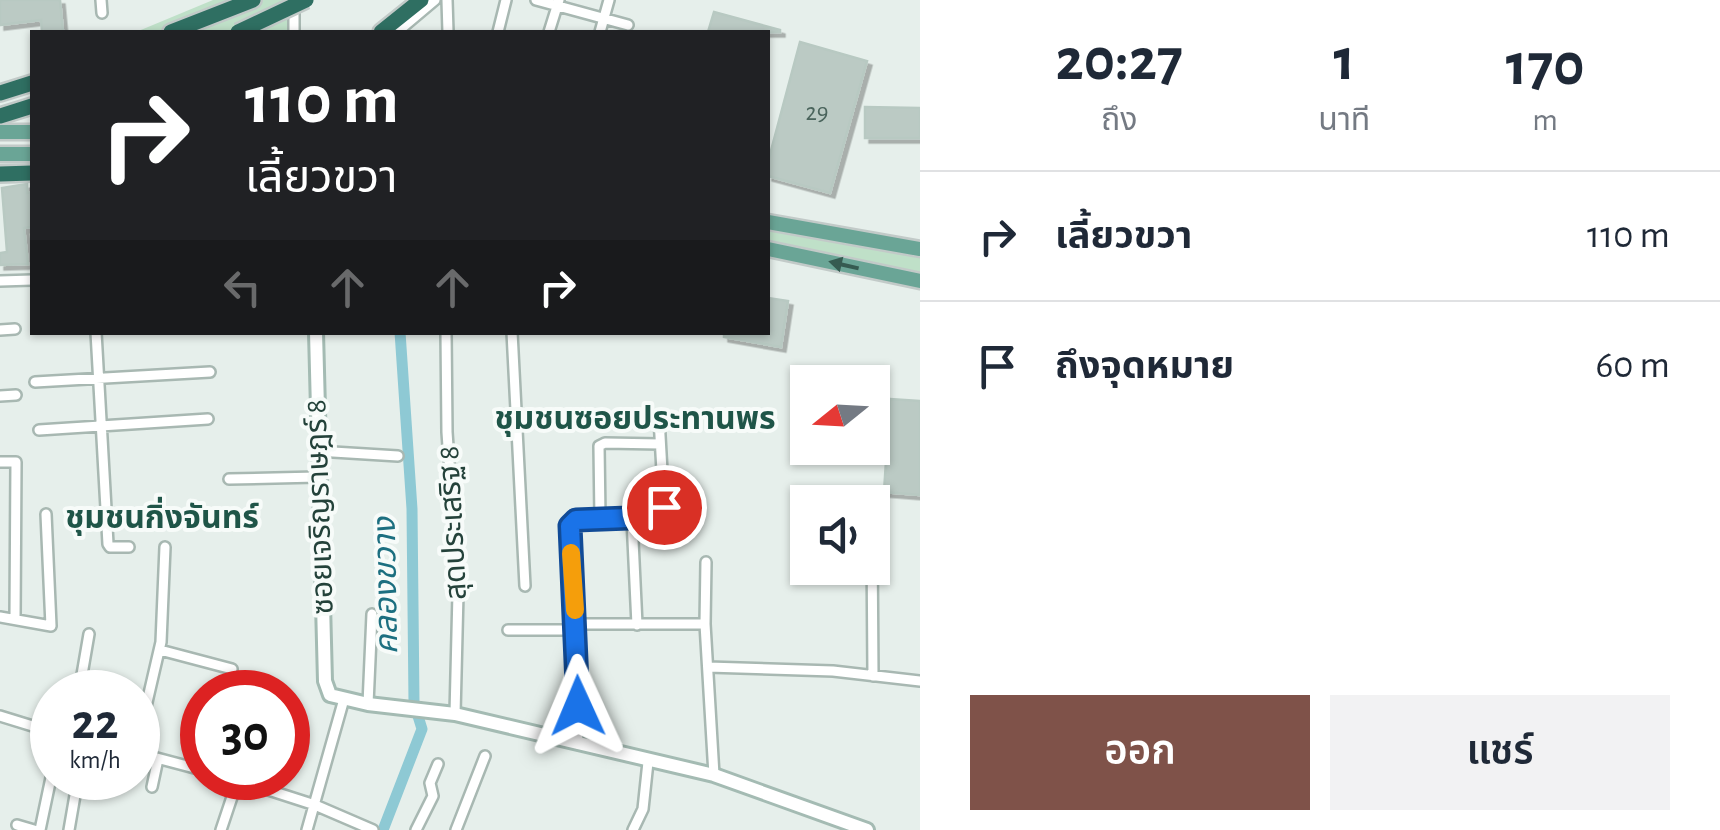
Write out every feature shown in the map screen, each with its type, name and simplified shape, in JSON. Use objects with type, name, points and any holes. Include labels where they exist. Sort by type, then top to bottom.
[{"type":"highway","points":[[176,30],[253,0]]},
{"type":"highway","points":[[242,30],[306,0]]},
{"type":"highway","points":[[384,30],[421,0]]},
{"type":"highway","points":[[0,93],[30,83]]},
{"type":"highway","points":[[0,116],[30,107]]},
{"type":"highway","points":[[0,174],[30,172]]},
{"type":"main road","points":[[0,132],[28,132],[29,154],[0,154]]},
{"type":"main road","points":[[770,222],[920,249]]},
{"type":"main road","points":[[770,249],[920,281]]},
{"type":"street","points":[[101,0],[102,13]]},
{"type":"street","points":[[294,0],[294,30]]},
{"type":"street","points":[[408,28],[436,0]]},
{"type":"street","points":[[448,0],[448,30]]},
{"type":"street","points":[[498,30],[506,0]]},
{"type":"street","points":[[536,0],[628,25]]},
{"type":"street","points":[[601,30],[608,0]]},
{"type":"street","points":[[550,30],[558,3]]},
{"type":"street","points":[[0,281],[30,280]]},
{"type":"street","points":[[0,330],[16,329]]},
{"type":"street","points":[[96,335],[108,544],[110,548],[128,547]]},
{"type":"street","name":"ซอยเจริญราษฎร์ 8","points":[[316,335],[325,681],[330,695],[344,699]]},
{"type":"street","name":"สุดประเสริฐ 8","points":[[446,335],[447,432],[458,594],[455,714]]},
{"type":"street","points":[[512,335],[525,586]]},
{"type":"street","points":[[35,382],[210,372]]},
{"type":"street","points":[[0,396],[16,395]]},
{"type":"street","points":[[578,744],[570,526],[576,520],[655,517],[664,507],[659,418]]},
{"type":"street","points":[[39,430],[208,419]]},
{"type":"street","points":[[600,518],[599,446],[660,444]]},
{"type":"street","points":[[317,452],[398,456]]},
{"type":"street","points":[[0,462],[16,462],[15,618]]},
{"type":"street","points":[[229,478],[318,477]]},
{"type":"street","points":[[0,617],[51,626],[46,514]]},
{"type":"street","points":[[632,520],[637,625]]},
{"type":"street","points":[[155,670],[160,650],[166,546]]},
{"type":"street","points":[[706,562],[705,624],[714,775]]},
{"type":"street","points":[[872,585],[873,676]]},
{"type":"street","points":[[368,704],[372,614]]},
{"type":"street","points":[[508,630],[705,624]]},
{"type":"street","points":[[83,670],[89,634]]},
{"type":"street","points":[[160,650],[232,669]]},
{"type":"street","points":[[708,667],[782,668],[920,681]]},
{"type":"street","points":[[307,830],[344,699],[455,714],[714,775],[867,830]]},
{"type":"street","points":[[0,716],[30,725]]},
{"type":"street","points":[[456,830],[485,756]]},
{"type":"street","points":[[634,830],[643,809],[648,762]]},
{"type":"street","points":[[416,830],[433,796],[430,784],[438,764]]},
{"type":"street","points":[[17,825],[37,830],[45,800]]},
{"type":"street","points":[[69,830],[74,800]]},
{"type":"street","points":[[221,830],[228,800]]},
{"type":"street","points":[[300,800],[373,830]]},
{"type":"green space","points":[[213,0],[287,0],[288,30],[141,30]]},
{"type":"green space","points":[[770,228],[920,258],[920,273],[770,242]]},
{"type":"building","points":[[0,0],[60,0],[63,30],[42,30],[41,20],[0,25]]},
{"type":"building","points":[[714,12],[780,32],[770,30],[709,30]]},
{"type":"building","points":[[800,42],[867,61],[830,193],[770,177],[770,154]]},
{"type":"building","points":[[865,107],[920,108],[920,138],[865,138]]},
{"type":"building","points":[[27,184],[27,193],[30,192],[30,227],[24,228],[28,264],[0,265],[0,253],[7,252],[2,188]]},
{"type":"building","points":[[770,298],[788,301],[781,347],[724,337],[770,335]]},
{"type":"building","points":[[890,399],[920,401],[920,495],[890,492],[890,485],[884,485],[886,465],[890,465]]},
{"type":"waterway","name":"คลองขวาง","points":[[383,830],[422,729],[414,703],[412,509],[400,335]]},
{"type":"slow traffic","points":[[571,553],[575,610]]},
{"type":"district","name":"ชุมชนซอยประทานพร","points":[[635,418]]},
{"type":"district","name":"ชุมชนกิ่งจันทร์","points":[[162,517]]},
{"type":"route","points":[[578,706],[570,526],[576,520],[655,517],[664,507]]}]
